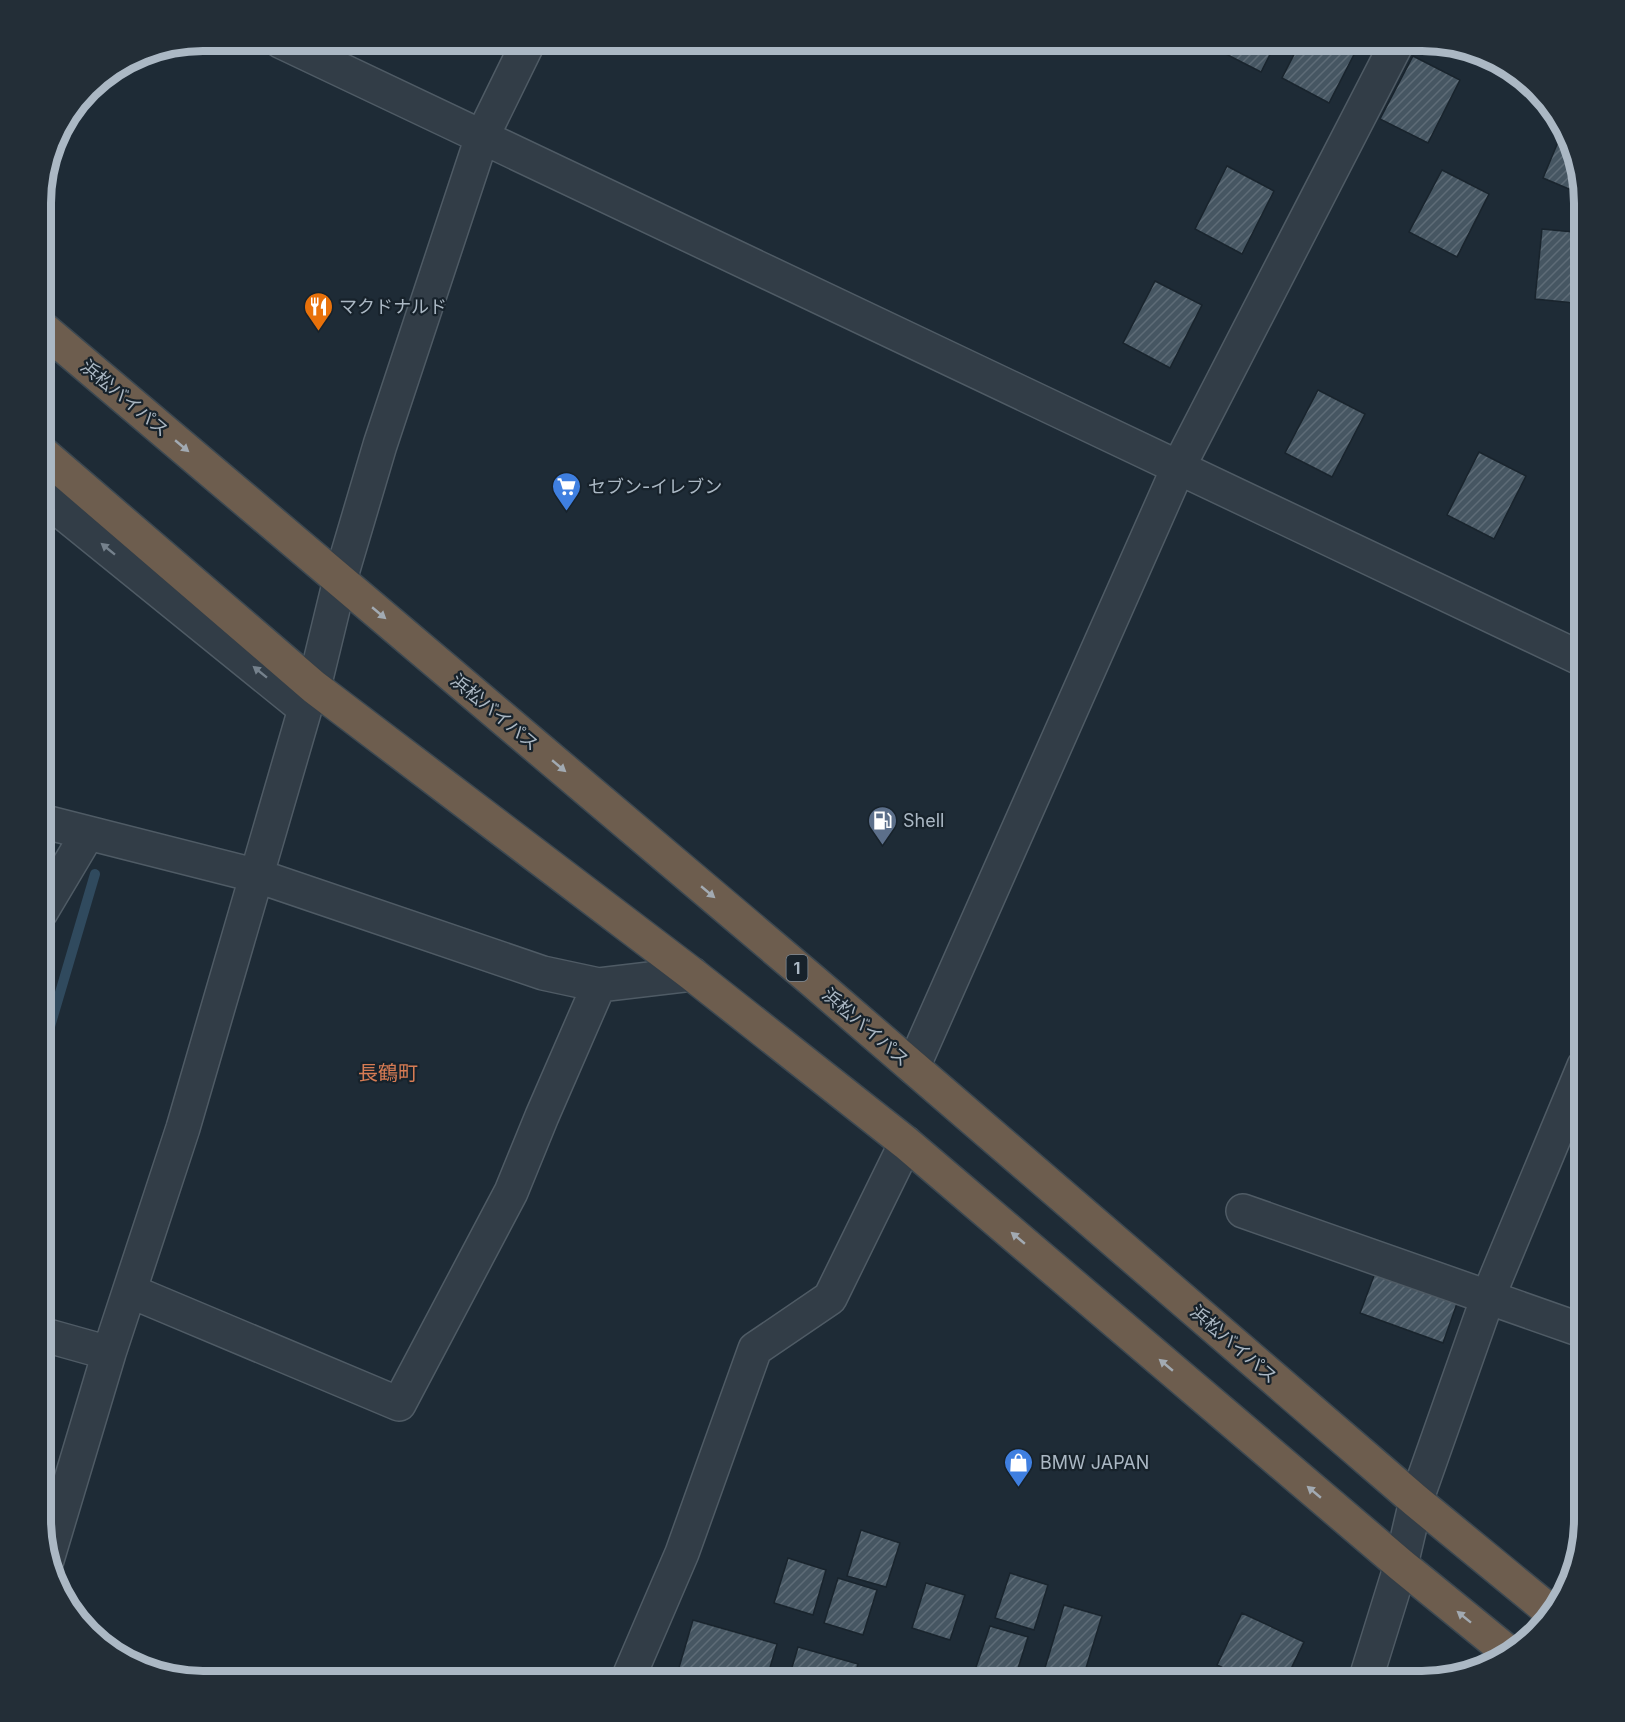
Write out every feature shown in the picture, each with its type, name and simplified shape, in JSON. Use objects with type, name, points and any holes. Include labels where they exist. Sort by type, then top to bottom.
[{"type":"highway","name":"浜松バイパス","points":[[51,335],[913,1067],[1416,1501],[1545,1607]]},
{"type":"highway","points":[[51,461],[310,698],[692,974],[906,1143],[1401,1565],[1502,1647]]},
{"type":"street","points":[[303,51],[1574,655]]},
{"type":"street","points":[[53,1541],[109,1353],[183,1128],[310,698],[340,580],[380,445],[482,137],[524,51]]},
{"type":"street","points":[[913,1067],[1179,466],[1393,51]]},
{"type":"street","points":[[51,503],[310,698]]},
{"type":"street","points":[[51,824],[258,876],[543,973],[599,985],[692,974]]},
{"type":"street","points":[[51,895],[88,833]]},
{"type":"street","points":[[130,1292],[399,1404],[511,1192],[599,985]]},
{"type":"street","points":[[1368,1671],[1401,1565],[1416,1501],[1488,1297],[1574,1090]]},
{"type":"street","points":[[632,1671],[682,1553],[755,1349],[830,1298],[906,1143]]},
{"type":"street","points":[[1243,1211],[1574,1327]]},
{"type":"street","points":[[51,1337],[109,1353]]},
{"type":"building","points":[[1220,51],[1272,51],[1261,72]]},
{"type":"building","points":[[1296,51],[1356,51],[1329,103],[1282,78]]},
{"type":"building","points":[[1413,56],[1460,80],[1428,143],[1380,119]]},
{"type":"building","points":[[1559,139],[1569,164],[1573,191],[1543,178]]},
{"type":"building","points":[[1227,166],[1274,191],[1242,254],[1195,229]]},
{"type":"building","points":[[1442,170],[1489,194],[1457,257],[1409,232]]},
{"type":"building","points":[[1542,229],[1574,232],[1574,303],[1535,299]]},
{"type":"building","points":[[1155,281],[1202,305],[1170,368],[1123,343]]},
{"type":"building","points":[[1318,390],[1365,414],[1332,477],[1285,453]]},
{"type":"building","points":[[1479,452],[1526,476],[1494,539],[1447,515]]},
{"type":"building","points":[[1378,1265],[1460,1295],[1443,1343],[1360,1313]]},
{"type":"building","points":[[861,1530],[900,1543],[886,1587],[847,1576]]},
{"type":"building","points":[[788,1558],[826,1570],[813,1615],[774,1603]]},
{"type":"building","points":[[1010,1573],[1048,1585],[1034,1630],[995,1618]]},
{"type":"building","points":[[838,1578],[877,1590],[863,1635],[824,1623]]},
{"type":"building","points":[[926,1583],[965,1595],[950,1640],[912,1628]]},
{"type":"building","points":[[1064,1605],[1102,1616],[1085,1671],[1044,1671]]},
{"type":"building","points":[[1242,1613],[1304,1642],[1290,1671],[1230,1671],[1217,1665]]},
{"type":"building","points":[[693,1620],[777,1644],[769,1671],[678,1671]]},
{"type":"building","points":[[990,1626],[1028,1637],[1017,1671],[975,1670]]},
{"type":"building","points":[[798,1647],[858,1664],[856,1671],[791,1671]]},
{"type":"waterway","points":[[51,1023],[95,874]]},
{"type":"place","name":"マクドナルド","points":[[318,332]]},
{"type":"place","name":"セブン-イレブン","points":[[567,512]]},
{"type":"place","name":"Shell","points":[[882,846]]},
{"type":"place","name":"BMW JAPAN","points":[[1019,1488]]},
{"type":"district","name":"長鶴町","points":[[388,1073]]}]
